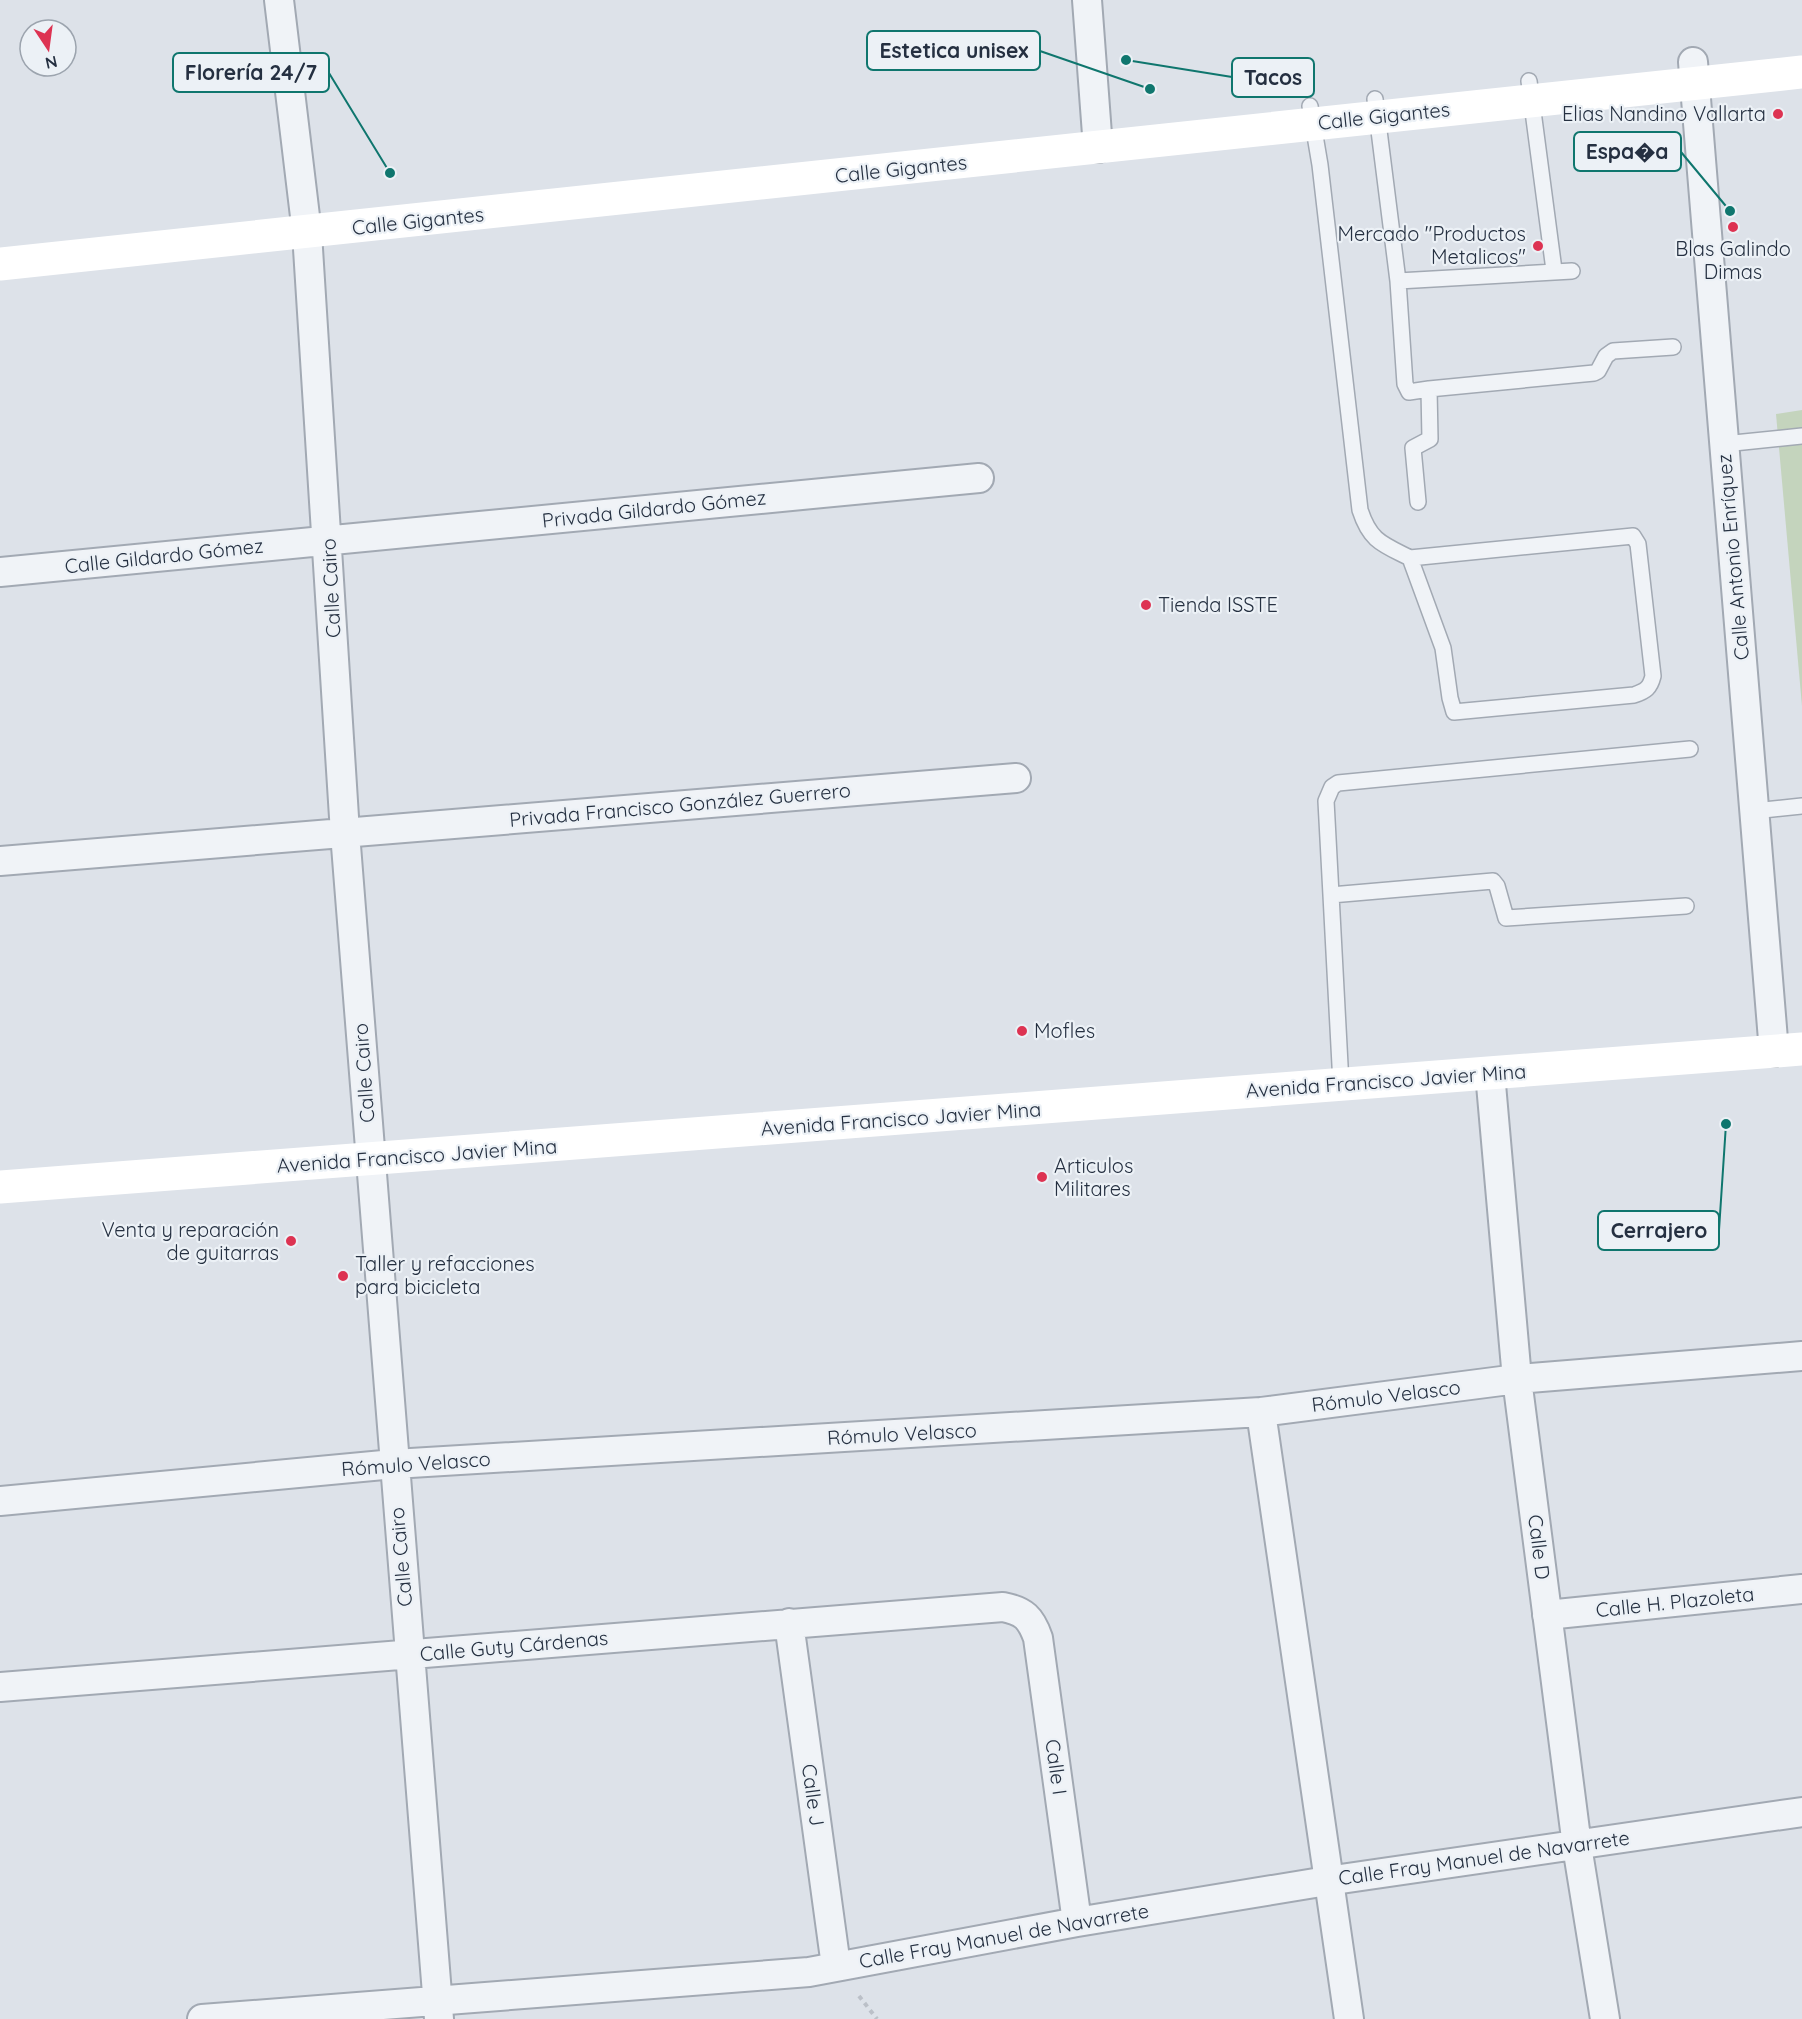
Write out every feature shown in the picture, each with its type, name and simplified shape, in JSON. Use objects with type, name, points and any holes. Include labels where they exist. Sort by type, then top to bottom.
[{"type":"main road","name":"Calle Gigantes","points":[[0,264],[1098,148],[1312,115],[1694,73],[1802,72]]},
{"type":"main road","name":"Avenida Francisco Javier Mina","points":[[0,1187],[1788,1051]]},
{"type":"street","name":"Calle Cairo","points":[[279,0],[307,233],[329,541],[345,833],[439,2010]]},
{"type":"street","points":[[1087,0],[1098,148]]},
{"type":"street","name":"Calle Antonio Enríquez","points":[[1694,73],[1754,811],[1788,1051]]},
{"type":"street","name":"Privada Gildardo Gómez","points":[[329,541],[979,478]]},
{"type":"street","name":"Calle Gildardo Gómez","points":[[0,572],[329,541]]},
{"type":"street","name":"Privada Francisco González Guerrero","points":[[0,861],[1016,778]]},
{"type":"street","name":"Calle D","points":[[1490,1073],[1517,1379],[1577,1846],[1605,2019]]},
{"type":"street","name":"Rómulo Velasco","points":[[0,1501],[394,1464],[1261,1412],[1517,1379],[1802,1356]]},
{"type":"street","points":[[1261,1412],[1327,1881],[1349,2019]]},
{"type":"street","name":"Calle H. Plazoleta","points":[[1547,1615],[1802,1589]]},
{"type":"street","name":"Calle Guty Cárdenas","points":[[0,1687],[1003,1607],[1026,1614]]},
{"type":"street","name":"Calle I","points":[[1026,1614],[1038,1638],[1077,1922]]},
{"type":"street","name":"Calle J","points":[[789,1623],[836,1966]]},
{"type":"street","name":"Calle Fray Manuel de Navarrete","points":[[202,2019],[439,2010],[797,1973],[1077,1922],[1327,1881],[1802,1812]]},
{"type":"lane","points":[[1531,91],[1554,270]]},
{"type":"lane","points":[[1377,108],[1409,392],[1594,373],[1598,371],[1605,356],[1613,351],[1673,347]]},
{"type":"lane","points":[[1312,115],[1360,510],[1366,529],[1377,542],[1410,558],[1633,536],[1638,544],[1653,676],[1645,692],[1483,711],[1454,712],[1443,648],[1410,558]]},
{"type":"lane","points":[[1398,281],[1554,270],[1572,271]]},
{"type":"lane","points":[[1418,502],[1413,448],[1430,439],[1429,389]]},
{"type":"lane","points":[[1724,444],[1802,436]]},
{"type":"lane","points":[[1341,1084],[1326,801],[1332,787],[1338,783],[1690,749]]},
{"type":"lane","points":[[1754,811],[1802,806]]},
{"type":"lane","points":[[1331,895],[1493,881],[1497,886],[1506,918],[1686,906]]},
{"type":"green space","points":[[1802,410],[1802,706],[1776,414]]},
{"type":"place","name":"Tacos","points":[[1126,60]]},
{"type":"place","name":"Estetica unisex","points":[[1150,89]]},
{"type":"place","name":"Elias Nandino Vallarta","points":[[1778,114]]},
{"type":"place","name":"Florería 24/7","points":[[390,173]]},
{"type":"place","name":"Espa�a","points":[[1730,211]]},
{"type":"place","name":"Blas Galindo Dimas","points":[[1733,227]]},
{"type":"place","name":"Mercado \"Productos Metalicos\"","points":[[1538,246]]},
{"type":"place","name":"Tienda ISSTE","points":[[1146,605]]},
{"type":"place","name":"Mofles","points":[[1022,1031]]},
{"type":"place","name":"Cerrajero","points":[[1726,1124]]},
{"type":"place","name":"Articulos Militares","points":[[1042,1177]]},
{"type":"place","name":"Venta y reparación de guitarras","points":[[291,1241]]},
{"type":"place","name":"Taller y refacciones para bicicleta","points":[[343,1276]]}]
